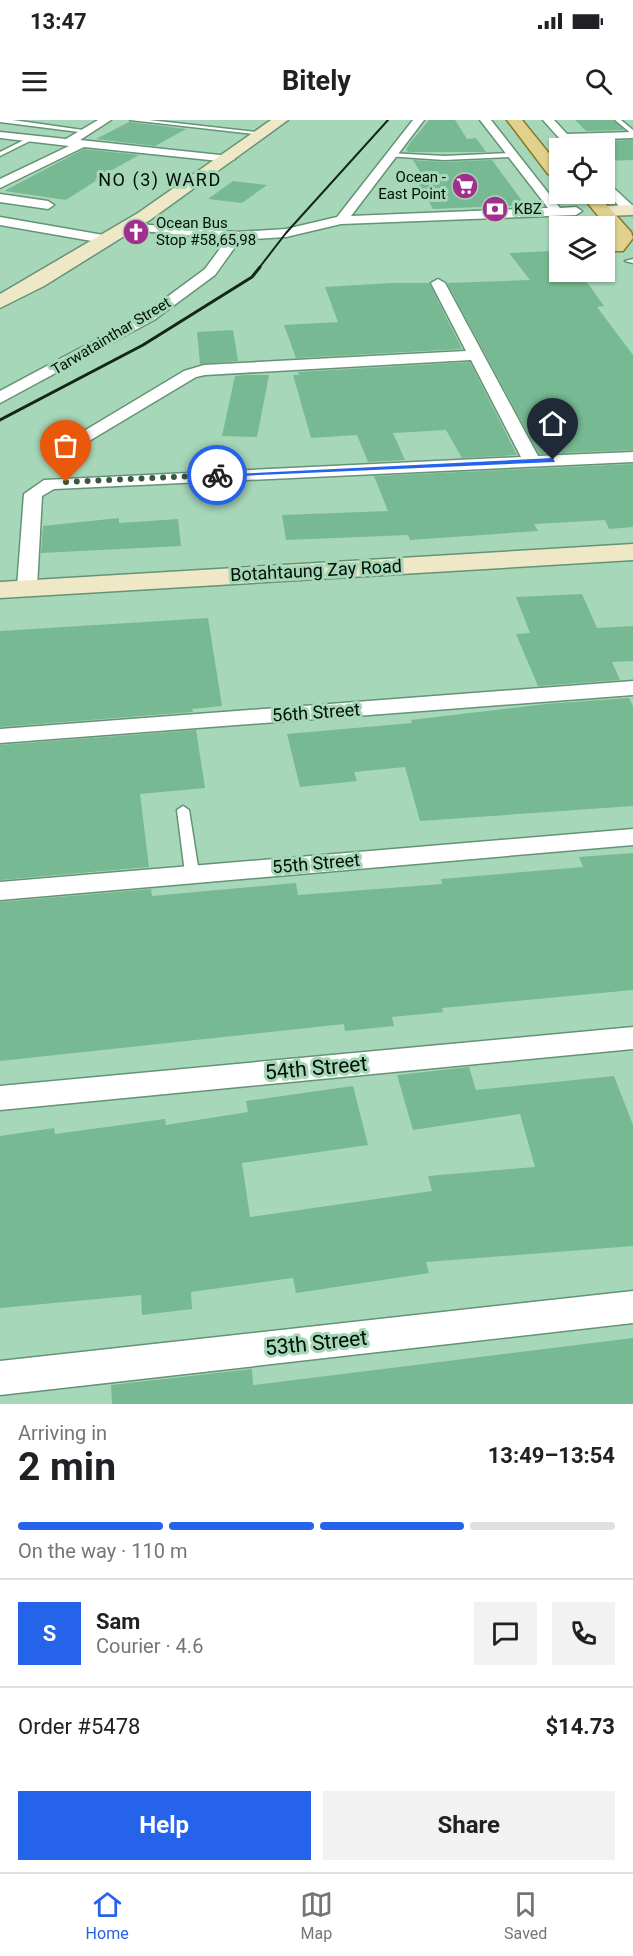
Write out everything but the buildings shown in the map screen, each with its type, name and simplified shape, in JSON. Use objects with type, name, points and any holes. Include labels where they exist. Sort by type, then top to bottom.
[{"type":"main road","points":[[0,302],[65,268],[131,226],[229,159],[281,120]]},
{"type":"main road","points":[[514,120],[549,162]]},
{"type":"main road","points":[[570,204],[580,216]]},
{"type":"main road","points":[[597,204],[624,236],[623,256]]},
{"type":"main road","points":[[604,211],[631,210]]},
{"type":"main road","name":"Botahtaung Zay Road","points":[[13,589],[633,552]]},
{"type":"street","points":[[68,142],[106,120]]},
{"type":"street","points":[[341,220],[389,155],[420,120]]},
{"type":"street","points":[[484,120],[557,212]]},
{"type":"street","points":[[548,120],[564,137],[633,134]]},
{"type":"street","points":[[0,135],[229,159]]},
{"type":"street","points":[[0,184],[82,144]]},
{"type":"street","points":[[615,194],[631,210]]},
{"type":"street","points":[[0,198],[48,205]]},
{"type":"street","points":[[131,226],[236,236],[286,233],[341,220],[576,211]]},
{"type":"street","points":[[0,221],[109,240]]},
{"type":"street","name":"Tarwatainthar Street","points":[[0,398],[149,317],[210,272],[236,236]]},
{"type":"street","points":[[438,283],[532,461]]},
{"type":"street","points":[[63,450],[190,374],[204,370],[476,355]]},
{"type":"street","points":[[13,589],[33,494],[50,484],[633,457]]},
{"type":"street","name":"56th Street","points":[[0,736],[633,688]]},
{"type":"street","name":"55th Street","points":[[0,891],[633,837]]},
{"type":"street","name":"54th Street","points":[[0,1098],[633,1038]]},
{"type":"street","name":"53th Street","points":[[0,1378],[633,1307]]},
{"type":"lane","points":[[0,120],[87,131]]},
{"type":"lane","points":[[133,120],[263,133]]},
{"type":"lane","points":[[618,120],[633,134]]},
{"type":"lane","points":[[0,154],[30,139]]},
{"type":"lane","points":[[389,155],[444,158],[512,155]]},
{"type":"lane","points":[[183,810],[192,873]]},
{"type":"railway","points":[[259,268],[286,233],[388,120]]},
{"type":"railway","points":[[0,420],[143,345],[252,277],[260,267]]},
{"type":"way so far","points":[[66,482],[217,475]]},
{"type":"place","name":"Ocean - East Point","points":[[465,186]]},
{"type":"place","name":"KBZ","points":[[495,209]]},
{"type":"place","name":"Ocean Bus Stop #58,65,98","points":[[136,232]]},
{"type":"district","name":"NO (3) WARD","points":[[160,179]]},
{"type":"route","points":[[217,475],[553,460]]}]
